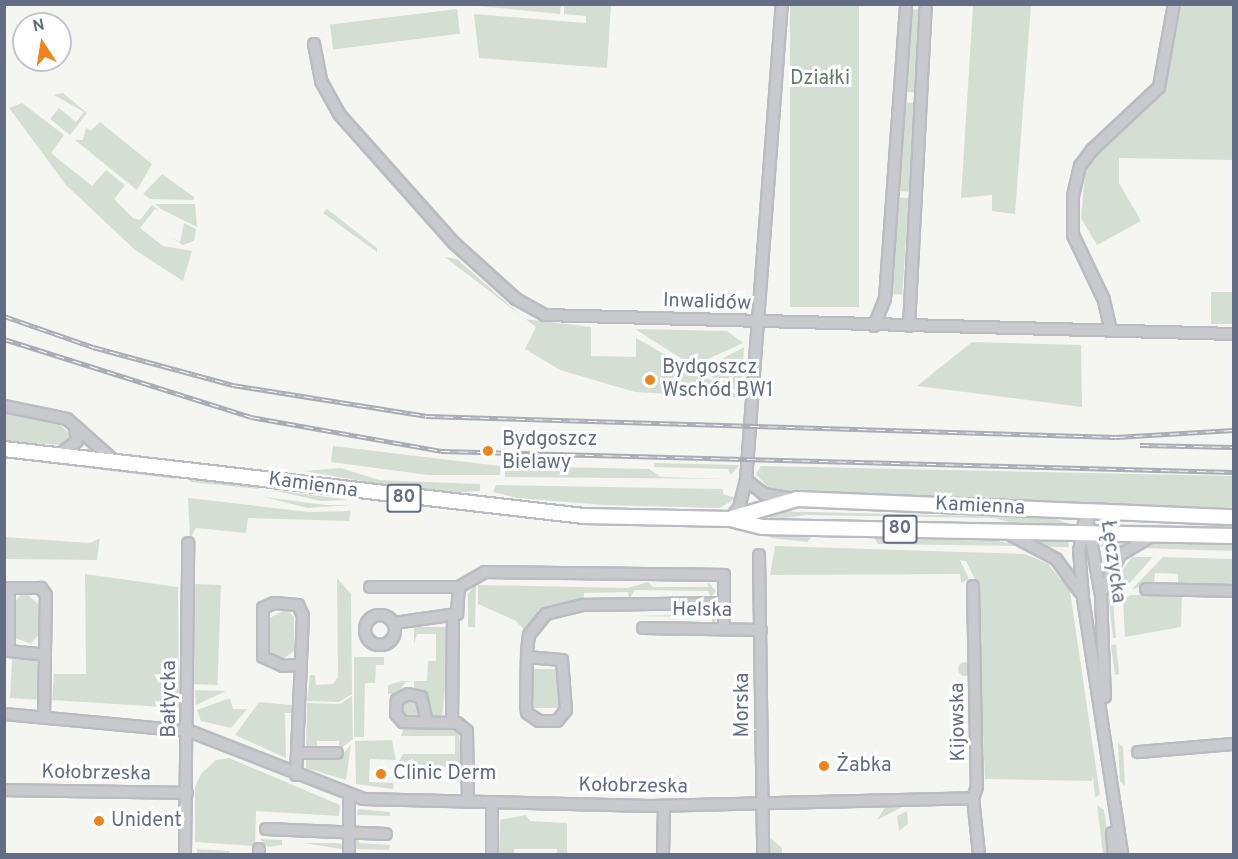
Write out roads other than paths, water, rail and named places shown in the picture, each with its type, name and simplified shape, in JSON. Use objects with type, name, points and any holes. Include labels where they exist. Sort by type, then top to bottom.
[{"type":"main road","name":"Kamienna","points":[[4,449],[112,459],[493,509],[730,519],[762,527],[1233,536]]},
{"type":"main road","name":"Kamienna","points":[[730,519],[797,499],[1233,517]]},
{"type":"street","points":[[730,519],[746,480],[782,4]]},
{"type":"street","points":[[874,326],[885,299],[906,4]]},
{"type":"street","points":[[909,326],[906,300],[926,4]]},
{"type":"street","points":[[1111,331],[1104,300],[1073,235],[1073,196],[1080,166],[1092,150],[1159,87],[1174,4]]},
{"type":"street","name":"Inwalidów","points":[[314,45],[321,81],[339,114],[454,243],[530,310],[560,317],[757,324],[1233,334]]},
{"type":"street","points":[[898,98],[920,99]]},
{"type":"street","points":[[891,194],[913,196]]},
{"type":"street","points":[[885,299],[906,300]]},
{"type":"street","points":[[4,406],[56,414],[75,426],[112,459]]},
{"type":"street","points":[[60,454],[77,441],[75,426]]},
{"type":"street","points":[[746,480],[764,494],[797,499]]},
{"type":"street","name":"Łęczycka","points":[[1086,512],[1083,598],[1122,855]]},
{"type":"street","points":[[1000,531],[1056,559],[1083,598]]},
{"type":"street","name":"Łęczycka","points":[[1087,533],[1101,596],[1107,745]]},
{"type":"street","points":[[1101,596],[1120,555],[1155,534]]},
{"type":"street","name":"Bałtycka","points":[[184,855],[189,731],[188,543]]},
{"type":"street","name":"Morska","points":[[759,555],[763,855]]},
{"type":"street","points":[[370,587],[459,587],[485,572],[724,575],[724,629]]},
{"type":"street","name":"Kijowska","points":[[973,586],[973,798],[979,855]]},
{"type":"street","points":[[394,623],[453,615],[459,612],[459,587]]},
{"type":"street","points":[[44,716],[45,656],[46,595],[41,588],[9,588],[9,651],[45,656]]},
{"type":"street","points":[[1146,589],[1233,591]]},
{"type":"street","points":[[296,775],[299,665],[303,615],[298,605],[274,603],[263,608],[263,657],[283,666],[299,665]]},
{"type":"street","points":[[527,657],[562,660],[564,717],[538,721],[527,712],[527,657],[534,627],[561,608],[724,603]]},
{"type":"street","points":[[452,723],[453,615]]},
{"type":"street","name":"Helska","points":[[643,628],[761,630]]},
{"type":"street","name":"Kołobrzeska","points":[[4,714],[189,731],[349,796],[492,803],[664,806],[762,806],[973,798]]},
{"type":"street","points":[[427,722],[463,726],[468,737],[468,802]]},
{"type":"street","points":[[1138,752],[1233,744]]},
{"type":"street","points":[[298,753],[337,753]]},
{"type":"street","name":"Kołobrzeska","points":[[4,790],[187,793]]},
{"type":"street","points":[[1114,793],[1114,855]]},
{"type":"street","points":[[349,796],[349,855]]},
{"type":"street","points":[[492,803],[492,855]]},
{"type":"street","points":[[663,855],[664,806]]},
{"type":"street","points":[[266,829],[386,834]]},
{"type":"railway","points":[[4,316],[93,347],[233,385],[426,416],[1116,437],[1234,430]]},
{"type":"railway","points":[[4,339],[251,417],[441,451],[1234,472]]},
{"type":"railway","points":[[1140,445],[1234,447]]},
{"type":"place","name":"Bydgoszcz Wschód BW1","points":[[650,380]]},
{"type":"place","name":"Bydgoszcz Bielawy","points":[[488,451]]},
{"type":"place","name":"Żabka","points":[[824,766]]},
{"type":"place","name":"Clinic Derm","points":[[381,774]]},
{"type":"place","name":"Unident","points":[[99,821]]},
{"type":"park label","name":"Działki","points":[[820,79]]}]
